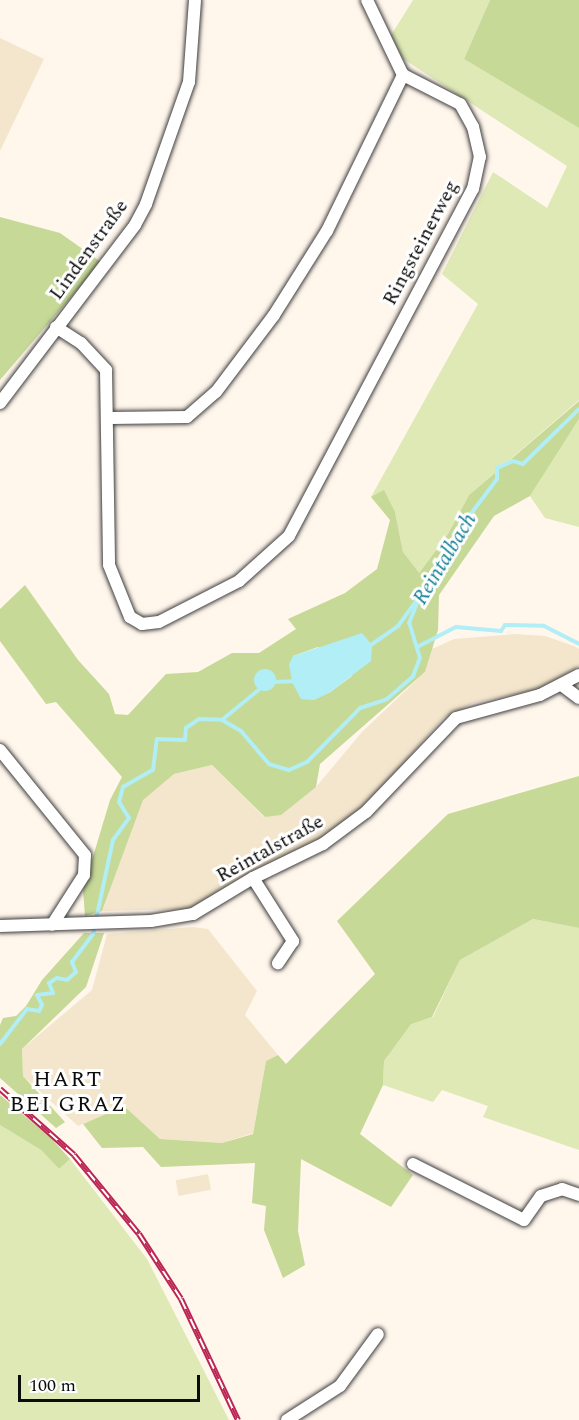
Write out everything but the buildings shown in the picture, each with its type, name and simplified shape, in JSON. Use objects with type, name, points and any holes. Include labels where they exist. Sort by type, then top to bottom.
[{"type":"street","name":"Lindenstraße","points":[[0,403],[135,225],[146,204],[189,82],[195,0]]},
{"type":"street","points":[[110,418],[187,417],[216,392],[274,315],[327,231],[403,75],[367,0]]},
{"type":"street","name":"Ringsteinerweg","points":[[56,327],[81,343],[106,370],[110,418],[109,565],[130,616],[142,624],[159,622],[239,581],[289,536],[477,177],[480,157],[474,127],[460,104],[403,75]]},
{"type":"street","name":"Reintalstraße","points":[[4,927],[193,914],[253,878],[323,844],[366,812],[456,718],[563,686],[579,675]]},
{"type":"street","points":[[563,686],[579,698]]},
{"type":"street","points":[[0,750],[85,855],[84,874],[52,925]]},
{"type":"street","points":[[253,878],[293,941],[278,963]]},
{"type":"street","points":[[0,937],[4,927]]},
{"type":"street","points":[[413,1164],[524,1220],[541,1196],[562,1189],[579,1195]]},
{"type":"street","points":[[287,1420],[340,1386],[378,1334]]},
{"type":"shaded area","points":[[0,38],[44,59],[0,151]]},
{"type":"shaded area","points":[[515,634],[545,636],[574,646],[579,649],[579,666],[543,688],[473,703],[443,718],[374,797],[329,836],[193,909],[102,911],[143,799],[174,774],[212,765],[264,817],[316,787],[362,732],[425,672],[432,649],[454,639]]},
{"type":"shaded area","points":[[193,927],[208,929],[257,991],[245,1015],[278,1055],[266,1061],[253,1133],[222,1143],[160,1139],[124,1106],[78,1126],[23,1076],[22,1049],[92,990],[107,934]]},
{"type":"shaded area","points":[[208,1174],[211,1190],[179,1196],[176,1180]]},
{"type":"green space","points":[[413,0],[490,0],[464,59],[579,128],[579,400],[469,495],[448,534],[418,574],[403,552],[395,512],[371,497],[478,304],[442,274],[493,172],[547,208],[567,166],[402,58],[390,37]]},
{"type":"green space","points":[[490,0],[579,0],[579,128],[464,59]]},
{"type":"green space","points":[[0,217],[60,233],[101,262],[0,380]]},
{"type":"green space","points":[[579,401],[579,419],[530,496],[494,516],[439,595],[438,630],[425,672],[320,764],[316,787],[281,815],[265,817],[212,765],[174,774],[143,800],[102,911],[85,916],[83,890],[110,800],[122,777],[56,702],[46,704],[0,641],[0,609],[25,585],[78,660],[109,694],[115,714],[128,715],[166,674],[198,672],[232,653],[259,653],[296,629],[288,619],[345,593],[377,569],[390,520],[371,497],[384,490],[395,512],[403,552],[419,573],[448,534],[469,495]],"holes":[[[318,647],[352,676],[329,693],[293,656]]]},
{"type":"green space","points":[[579,419],[579,527],[545,518],[530,496]]},
{"type":"green space","points":[[579,776],[579,928],[533,919],[460,960],[432,1017],[411,1024],[384,1061],[383,1085],[360,1134],[413,1175],[391,1207],[301,1159],[298,1231],[305,1265],[283,1278],[264,1230],[266,1206],[252,1203],[255,1163],[161,1167],[143,1147],[102,1148],[83,1124],[124,1106],[160,1139],[222,1143],[253,1134],[266,1061],[278,1055],[286,1064],[375,974],[337,921],[448,814]]},
{"type":"green space","points":[[533,919],[579,928],[579,1150],[483,1117],[488,1106],[442,1090],[433,1102],[383,1085],[384,1061],[411,1023],[433,1017],[460,960]]},
{"type":"green space","points":[[84,933],[104,933],[86,987],[22,1049],[23,1076],[65,1122],[56,1128],[0,1078],[0,1025],[3,1018],[16,1016],[26,1006],[42,980]]},
{"type":"green space","points":[[0,1095],[51,1138],[70,1159],[59,1169],[41,1150],[0,1125]]},
{"type":"green space","points":[[0,1125],[41,1150],[59,1169],[70,1159],[147,1259],[229,1420],[0,1420]]},
{"type":"water","points":[[362,633],[372,645],[371,661],[329,693],[314,700],[301,699],[292,682],[289,664],[293,656]]},
{"type":"water","points":[[265,669],[273,672],[276,680],[273,688],[265,691],[257,688],[254,680],[257,672]]},
{"type":"waterway","name":"Reintalbach","points":[[0,1044],[27,1009],[39,1011],[42,1005],[37,995],[53,993],[49,983],[57,978],[67,980],[76,972],[72,962],[93,934],[113,840],[129,818],[119,802],[123,787],[153,770],[157,739],[185,740],[186,728],[199,719],[222,720],[241,731],[269,764],[289,770],[307,762],[360,708],[387,699],[413,676],[420,658],[409,623],[419,598],[455,535],[497,479],[497,468],[513,461],[523,464],[579,409]]},
{"type":"waterway","points":[[368,647],[398,626],[416,601]]},
{"type":"waterway","points":[[419,646],[456,627],[501,631],[505,625],[544,626],[579,644]]},
{"type":"waterway","points":[[271,682],[296,681]]},
{"type":"waterway","points":[[222,720],[262,687]]},
{"type":"railway","points":[[0,1089],[74,1155],[139,1234],[181,1299],[238,1420]]},
{"type":"district","name":"HART BEI GRAZ","points":[[68,1092]]}]
